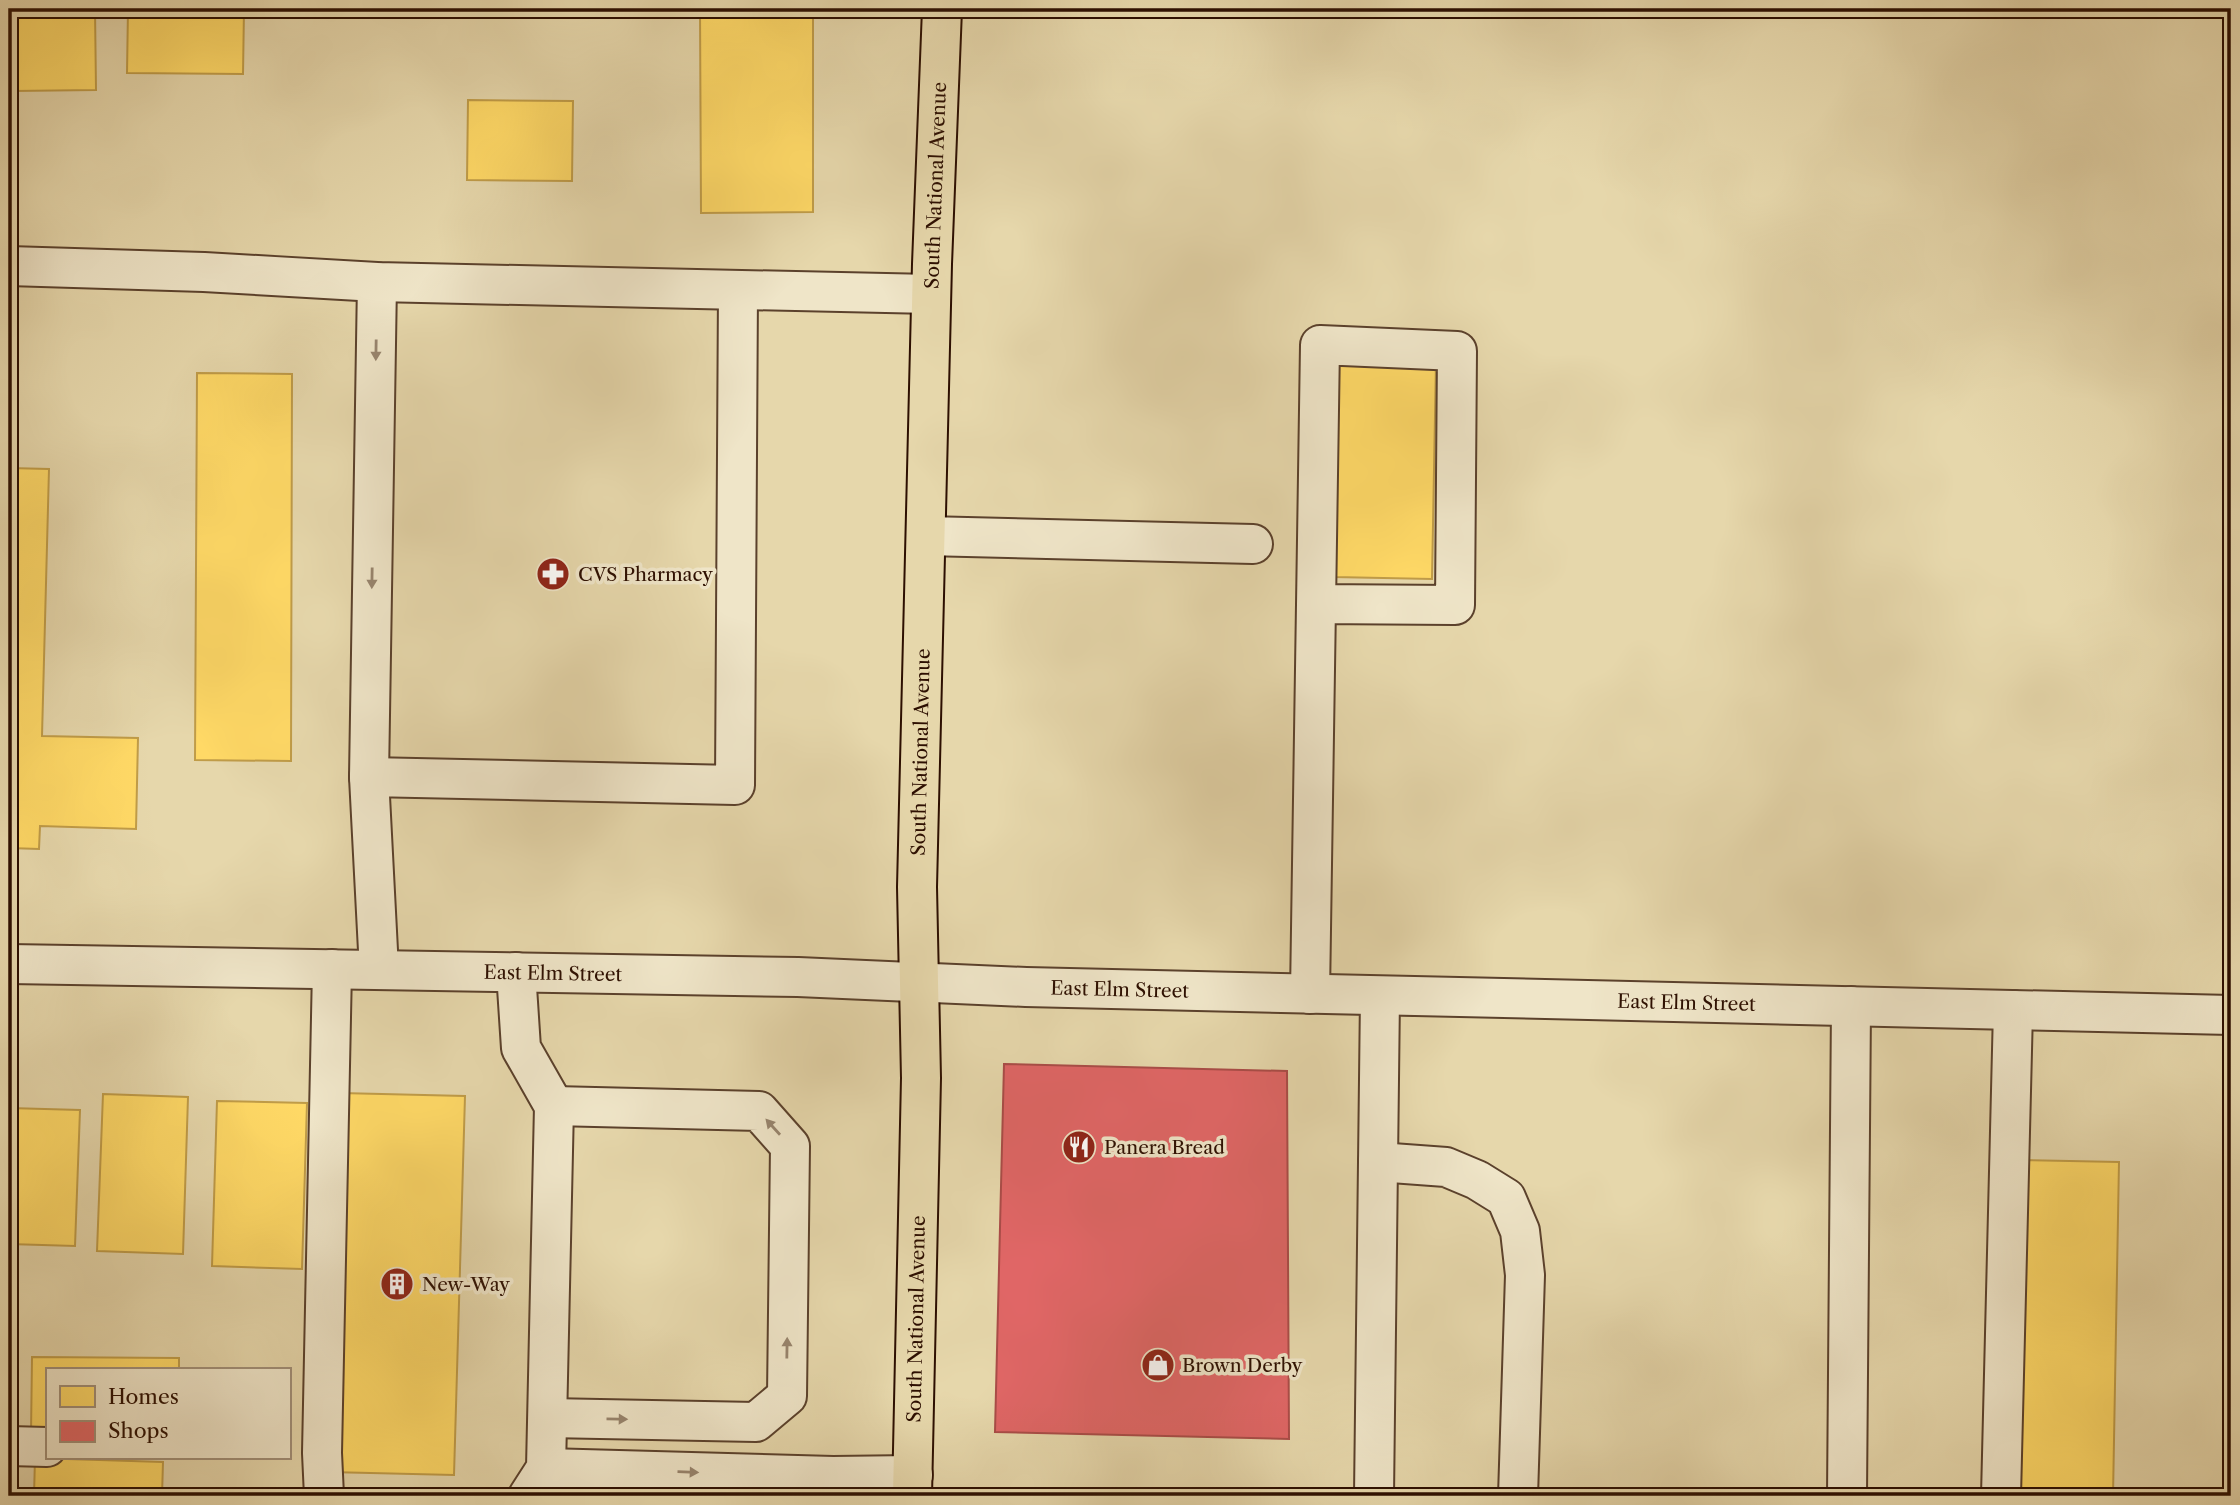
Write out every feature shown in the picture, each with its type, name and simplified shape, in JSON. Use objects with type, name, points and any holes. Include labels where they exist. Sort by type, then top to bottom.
[{"type":"main road","name":"South National Avenue","points":[[912,1486],[921,1078],[917,887],[931,294],[942,9]]},
{"type":"street","points":[[9,266],[204,272],[377,282],[931,294]]},
{"type":"street","points":[[377,282],[369,777],[379,970]]},
{"type":"street","points":[[369,777],[735,785],[738,290]]},
{"type":"street","points":[[1310,994],[1316,604],[1320,345],[1457,351],[1455,605],[1316,604]]},
{"type":"street","points":[[926,536],[1253,544]]},
{"type":"street","name":"East Elm Street","points":[[9,964],[798,977],[1026,987],[2231,1015]]},
{"type":"street","points":[[324,1496],[306,1453],[332,970]]},
{"type":"street","points":[[516,972],[521,1048],[554,1106],[548,1418],[537,1482],[833,1476],[912,1486]]},
{"type":"street","points":[[1374,1496],[1380,996]]},
{"type":"street","points":[[1847,1496],[1851,1006]]},
{"type":"street","points":[[2001,1496],[2013,1010]]},
{"type":"street","points":[[548,1418],[756,1422],[787,1396],[790,1146],[759,1111],[554,1106]]},
{"type":"street","points":[[1378,1162],[1446,1167],[1477,1180],[1506,1198],[1516,1220],[1520,1231],[1525,1275],[1518,1496]]},
{"type":"street","points":[[9,1446],[46,1447]]},
{"type":"building: Homes","points":[[13,9],[95,9],[96,90],[13,91]]},
{"type":"building: Homes","points":[[128,9],[244,9],[243,74],[127,73]]},
{"type":"building: Homes","points":[[700,9],[813,9],[813,212],[701,213]]},
{"type":"building: Homes","points":[[468,100],[573,101],[572,181],[467,180]]},
{"type":"building: Homes","points":[[1338,360],[1436,362],[1432,579],[1334,577]]},
{"type":"building: Homes","points":[[197,373],[292,374],[291,761],[195,760]]},
{"type":"building: Homes","points":[[9,468],[49,469],[42,736],[138,738],[136,829],[40,826],[39,849],[9,848]]},
{"type":"building: Homes","name":"New-Way","points":[[340,1093],[465,1096],[454,1475],[329,1472]]},
{"type":"building: Homes","points":[[103,1094],[188,1097],[183,1254],[97,1251]]},
{"type":"building: Homes","points":[[217,1101],[307,1103],[302,1269],[212,1266]]},
{"type":"building: Homes","points":[[9,1108],[80,1110],[75,1246],[9,1244]]},
{"type":"building: Homes","points":[[2021,1160],[2119,1162],[2113,1496],[2015,1496]]},
{"type":"building: Homes","points":[[32,1357],[179,1358],[179,1368],[46,1368],[46,1434],[31,1434]]},
{"type":"building: Homes","points":[[35,1458],[163,1462],[162,1496],[34,1496]]},
{"type":"building: Shops","points":[[1004,1064],[1287,1071],[1289,1439],[995,1432]]},
{"type":"place","name":"CVS Pharmacy","points":[[553,574]]},
{"type":"place","name":"Panera Bread","points":[[1079,1147]]},
{"type":"place","name":"New-Way","points":[[397,1284]]},
{"type":"place","name":"Brown Derby","points":[[1158,1365]]}]
